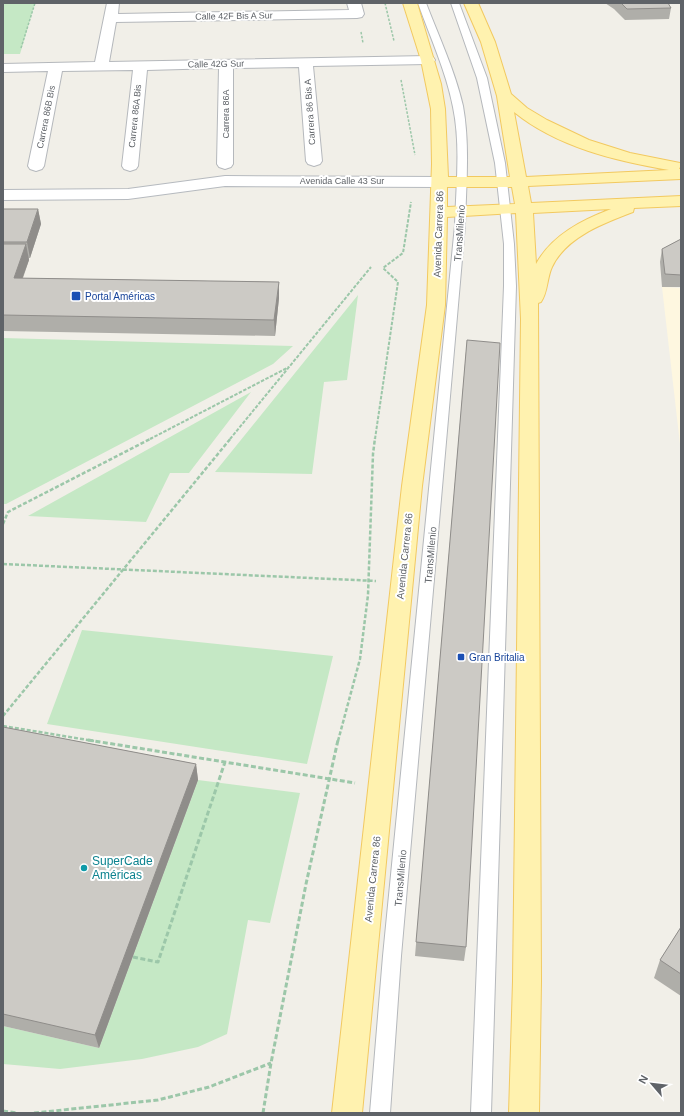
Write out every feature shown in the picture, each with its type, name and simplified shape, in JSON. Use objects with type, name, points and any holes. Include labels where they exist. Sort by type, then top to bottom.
[{"type":"main road","name":"Avenida Carrera 86","points":[[347,1113],[412,486],[436,305],[440,212],[440,136],[438,109],[428,60],[410,3]]},
{"type":"main road","points":[[472,3],[488,42],[504,96],[520,182],[524,208],[530,319],[527,981],[524,1113]]},
{"type":"main road","points":[[504,96],[527,114],[565,136],[622,155],[681,167]]},
{"type":"main road","name":"Avenida Calle 43 Sur","points":[[440,182],[520,182],[681,174]]},
{"type":"main road","points":[[530,319],[537,287],[544,268],[549,258],[564,241],[586,227],[623,210],[646,203],[681,179]]},
{"type":"main road","points":[[440,212],[681,201]]},
{"type":"street","points":[[101,67],[113,3]]},
{"type":"street","name":"Calle 42F Bis A Sur","points":[[110,18],[355,8]]},
{"type":"street","name":"Calle 42G Sur","points":[[9,68],[428,60]]},
{"type":"street","name":"Carrera 86 Bis A","points":[[306,63],[314,161]]},
{"type":"street","name":"Carrera 86A","points":[[225,164],[226,64]]},
{"type":"street","name":"Carrera 86A Bis","points":[[130,166],[140,66]]},
{"type":"street","name":"Carrera 86B Bis","points":[[36,166],[56,67]]},
{"type":"street","name":"Avenida Calle 43 Sur","points":[[4,195],[128,194],[225,181],[440,182]]},
{"type":"lane","name":"TransMilenio","points":[[380,1113],[393,948],[460,211],[461,135],[458,107],[451,79],[422,3]]},
{"type":"lane","points":[[455,3],[482,78],[500,163],[509,244],[510,286],[481,1113]]},
{"type":"path","points":[[9,68],[35,3]]},
{"type":"path","points":[[385,3],[398,61],[416,157]]},
{"type":"path","points":[[355,8],[368,62]]},
{"type":"path","points":[[263,1113],[271,1062],[306,884],[360,659],[368,595],[373,454],[398,282],[384,268],[403,253],[407,228]]},
{"type":"path","points":[[3,716],[371,268]]},
{"type":"path","points":[[3,524],[8,512],[291,365]]},
{"type":"path","points":[[3,564],[402,582]]},
{"type":"path","points":[[3,726],[381,788]]},
{"type":"path","points":[[76,744],[79,738]]},
{"type":"path","points":[[133,957],[158,962],[225,762]]},
{"type":"path","points":[[34,1113],[158,1100],[209,1087],[271,1062]]},
{"type":"path","points":[[3,1111],[17,1113]]},
{"type":"shaded area","points":[[662,287],[681,288],[681,453]]},
{"type":"green space","points":[[3,3],[35,3],[20,54],[3,54]]},
{"type":"green space","points":[[358,295],[347,380],[324,382],[312,474],[215,472]]},
{"type":"green space","points":[[3,338],[293,346],[273,364],[6,504],[3,504]]},
{"type":"green space","points":[[251,392],[189,473],[170,473],[146,522],[28,516]]},
{"type":"green space","points":[[82,630],[333,656],[307,764],[47,724]]},
{"type":"green space","points":[[198,780],[300,793],[270,923],[248,920],[227,1034],[198,1047],[142,1059],[60,1069],[3,1064],[3,1026],[99,1048]]},
{"type":"building","points":[[621,3],[668,3],[671,8],[627,9]]},
{"type":"building","points":[[3,209],[38,209],[27,242],[3,242]]},
{"type":"building","points":[[681,239],[681,275],[665,274],[662,249]]},
{"type":"building","points":[[3,244],[26,244],[14,278],[279,282],[274,320],[3,315]]},
{"type":"building","name":"Gran Britalia","points":[[467,340],[500,343],[466,947],[416,942]]},
{"type":"building","name":"SuperCade Américas","points":[[3,727],[196,764],[95,1035],[3,1014]]},
{"type":"building","points":[[681,927],[681,974],[660,960]]},
{"type":"place","name":"Portal Américas","points":[[76,296]]},
{"type":"place","name":"Gran Britalia","points":[[461,657]]},
{"type":"place","name":"SuperCade Américas","points":[[84,868]]}]
